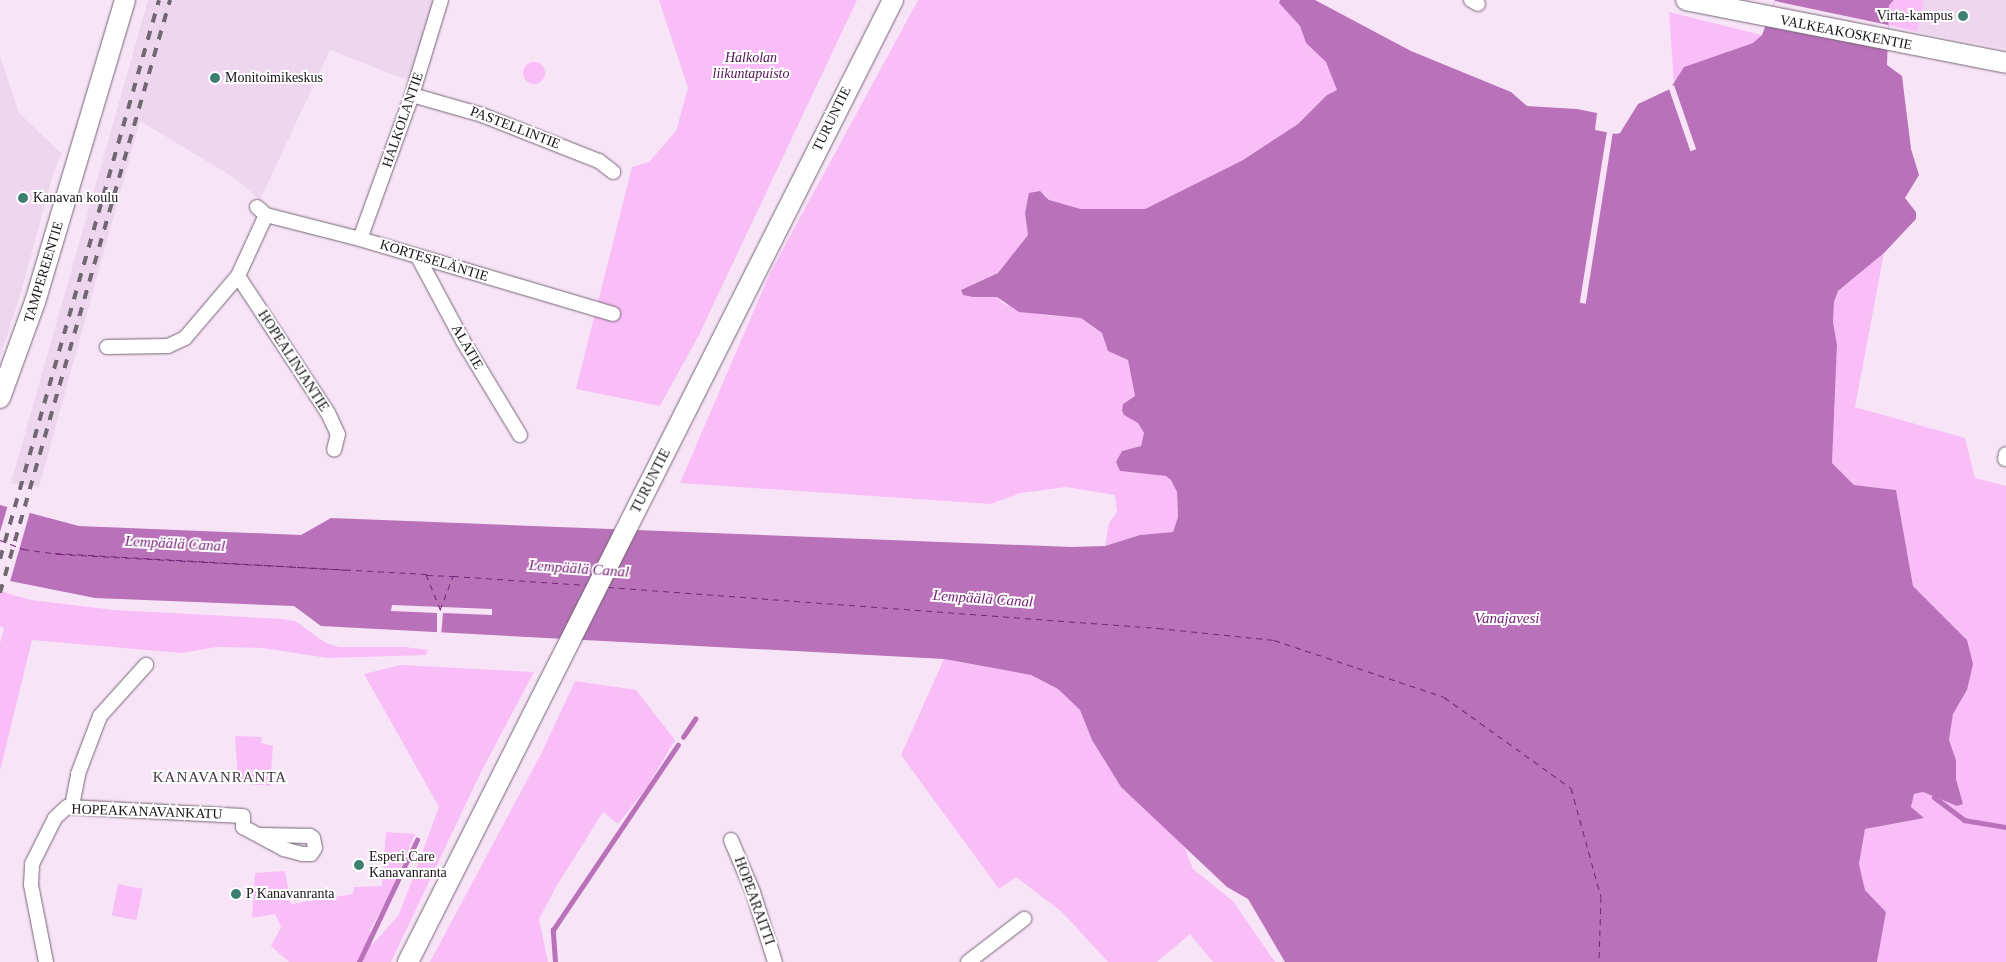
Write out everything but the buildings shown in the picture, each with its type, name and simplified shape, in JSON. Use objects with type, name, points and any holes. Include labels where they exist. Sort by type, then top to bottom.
[{"type":"main road","name":"TAMPEREENTIE","points":[[0,398],[35,302],[125,0]]},
{"type":"main road","name":"TURUNTIE","points":[[408,962],[892,0]]},
{"type":"main road","points":[[844,96],[904,0]]},
{"type":"main road","name":"VALKEAKOSKENTIE","points":[[1686,0],[1902,45],[2006,64]]},
{"type":"street","name":"HALKOLANTIE","points":[[360,239],[412,94],[440,0]]},
{"type":"street","name":"PASTELLINTIE","points":[[412,94],[482,114],[599,161],[613,172]]},
{"type":"street","name":"KORTESELÄNTIE","points":[[238,276],[261,211],[613,314]]},
{"type":"street","name":"ALATIE","points":[[418,257],[463,341],[520,435]]},
{"type":"street","points":[[107,347],[168,346],[185,338],[238,276]]},
{"type":"street","name":"HOPEALINJANTIE","points":[[238,276],[328,413],[338,434],[334,450]]},
{"type":"street","points":[[72,806],[78,774],[100,716],[146,665]]},
{"type":"street","name":"HOPEAKANAVANKATU","points":[[46,962],[31,885],[32,864],[55,818],[62,810],[72,806],[244,816],[243,827],[261,834]]},
{"type":"street","name":"HOPEARAITTI","points":[[731,840],[753,892],[775,962]]},
{"type":"street","points":[[968,962],[1024,919]]},
{"type":"shaded area","points":[[148,0],[435,0],[412,82],[330,50],[260,200],[233,177],[140,121],[39,487],[11,483]]},
{"type":"shaded area","name":"Virta-kampus","points":[[1924,0],[2006,0],[2006,49],[1917,32]]},
{"type":"shaded area","name":"Kanavan koulu","points":[[0,56],[19,113],[62,154],[53,174],[20,296],[0,357]]},
{"type":"green space","name":"Halkolan liikuntapuisto","points":[[659,0],[857,0],[699,335],[660,406],[576,389],[632,167],[649,162],[676,131],[688,88]]},
{"type":"green space","points":[[918,0],[1280,0],[1279,3],[1300,26],[1306,43],[1326,62],[1338,90],[1327,95],[1298,124],[1243,160],[1145,209],[1081,209],[1049,200],[1045,194],[1025,213],[1028,235],[1011,259],[998,273],[961,290],[973,297],[997,297],[1004,304],[1042,315],[1081,318],[1102,333],[1108,351],[1128,360],[1135,396],[1123,404],[1124,415],[1138,422],[1144,433],[1141,446],[1122,451],[1120,471],[1166,476],[1171,480],[1177,492],[1178,517],[1173,532],[1140,535],[1105,546],[1109,523],[1117,512],[1115,495],[1066,487],[1021,493],[991,504],[680,483],[770,273]]},
{"type":"green space","points":[[1894,0],[1924,0],[1917,32],[1888,25],[1889,5]]},
{"type":"green space","points":[[1669,12],[1762,35],[1753,43],[1684,67],[1674,85]]},
{"type":"green space","points":[[530,62],[538,62],[545,69],[545,77],[538,84],[530,84],[523,77],[523,69]]},
{"type":"green space","points":[[1884,253],[1855,407],[1965,438],[1975,478],[2006,486],[2006,962],[1877,962],[1886,912],[1865,890],[1859,864],[1865,829],[1923,818],[1911,807],[1914,794],[1923,792],[1957,806],[1962,804],[1956,779],[1956,760],[1949,740],[1953,714],[1967,690],[1967,640],[1913,586],[1896,490],[1854,485],[1832,463],[1837,345],[1833,322],[1834,302],[1838,291]]},
{"type":"green space","points":[[0,591],[31,600],[114,610],[282,619],[295,621],[326,643],[339,647],[405,647],[428,650],[426,655],[328,658],[263,648],[217,647],[181,653],[32,640],[0,771],[0,643],[4,628],[0,626]]},
{"type":"green space","points":[[944,659],[1031,675],[1058,689],[1080,710],[1092,740],[1121,787],[1184,846],[1193,869],[1233,901],[1275,962],[1213,962],[1190,934],[1157,962],[1108,962],[1062,912],[1016,877],[999,889],[901,755]]},
{"type":"green space","points":[[401,665],[534,672],[480,774],[391,962],[289,962],[271,946],[281,927],[275,914],[252,918],[255,873],[285,871],[291,904],[353,894],[354,887],[382,886],[386,832],[415,834],[388,898],[370,930],[372,945],[399,915],[439,807],[364,674]]},
{"type":"green space","points":[[575,681],[636,690],[675,740],[647,787],[618,824],[603,812],[556,887],[539,919],[548,962],[430,962],[542,752]]},
{"type":"green space","points":[[235,736],[262,737],[261,743],[273,746],[270,786],[238,783]]},
{"type":"green space","points":[[118,884],[143,889],[136,920],[112,915]]},
{"type":"water","name":"Vanajavesi","points":[[1280,0],[1315,0],[1411,51],[1511,92],[1527,106],[1577,109],[1597,113],[1595,130],[1616,134],[1620,133],[1638,104],[1670,89],[1684,67],[1753,43],[1762,35],[1775,0],[1894,0],[1889,5],[1887,65],[1902,76],[1911,149],[1919,175],[1905,198],[1916,212],[1916,219],[1884,253],[1838,291],[1834,302],[1833,322],[1837,345],[1832,463],[1854,485],[1896,490],[1913,586],[1967,640],[1973,664],[1967,690],[1953,714],[1949,740],[1956,760],[1956,779],[1963,804],[1957,806],[1923,792],[1914,794],[1911,807],[1924,818],[1865,829],[1859,864],[1865,890],[1886,912],[1877,962],[1285,962],[1248,899],[1227,887],[1121,787],[1092,740],[1080,710],[1058,689],[1031,675],[944,659],[321,626],[294,606],[95,598],[0,579],[0,505],[79,526],[301,535],[331,518],[1071,547],[1105,546],[1140,535],[1173,532],[1178,517],[1177,492],[1171,480],[1166,476],[1120,471],[1116,462],[1122,451],[1141,446],[1144,433],[1138,423],[1124,415],[1122,411],[1123,404],[1135,396],[1128,360],[1108,351],[1102,333],[1081,318],[1019,312],[997,297],[973,297],[963,295],[961,290],[998,273],[1028,235],[1025,213],[1029,193],[1040,191],[1049,200],[1081,209],[1145,209],[1243,160],[1298,124],[1327,95],[1337,90],[1326,62],[1306,43],[1300,26],[1279,3]]},
{"type":"pier","points":[[1775,1],[1888,25],[1887,49],[1765,26]]},
{"type":"pier","points":[[1674,85],[1696,149],[1690,151],[1668,87]]},
{"type":"pier","points":[[1607,131],[1613,132],[1586,304],[1580,303]]},
{"type":"pier","points":[[8,505],[30,512],[9,585],[0,582],[0,532]]},
{"type":"pier","points":[[392,605],[492,609],[492,615],[443,613],[441,636],[437,636],[437,613],[391,611]]},
{"type":"waterway","points":[[683,737],[695,719]]},
{"type":"waterway","points":[[555,962],[553,930],[678,745]]},
{"type":"waterway","points":[[1934,797],[1964,820],[2006,827]]},
{"type":"waterway","points":[[359,962],[417,840]]},
{"type":"ferry route","points":[[0,540],[23,549],[59,554],[426,574],[440,609]]},
{"type":"ferry route","points":[[55,553],[346,570]]},
{"type":"ferry route","points":[[427,575],[453,576]]},
{"type":"ferry route","points":[[440,610],[453,576],[587,585]]},
{"type":"ferry route","points":[[608,587],[1158,628],[1274,640],[1444,697],[1571,788],[1601,897],[1599,962]]},
{"type":"railway","points":[[0,559],[159,0]]},
{"type":"railway","points":[[0,593],[170,0]]},
{"type":"place","name":"Virta-kampus","points":[[1963,16]]},
{"type":"place","name":"Monitoimikeskus","points":[[215,78]]},
{"type":"place","name":"Kanavan koulu","points":[[23,198]]},
{"type":"place","name":"Esperi Care Kanavanranta","points":[[359,865]]},
{"type":"place","name":"P Kanavanranta","points":[[236,894]]},
{"type":"district","name":"KANAVANRANTA","points":[[220,778]]},
{"type":"water label","name":"Lempäälä Canal","points":[[175,544]]},
{"type":"water label","name":"Lempäälä Canal","points":[[579,569]]},
{"type":"water label","name":"Lempäälä Canal","points":[[983,599]]}]
